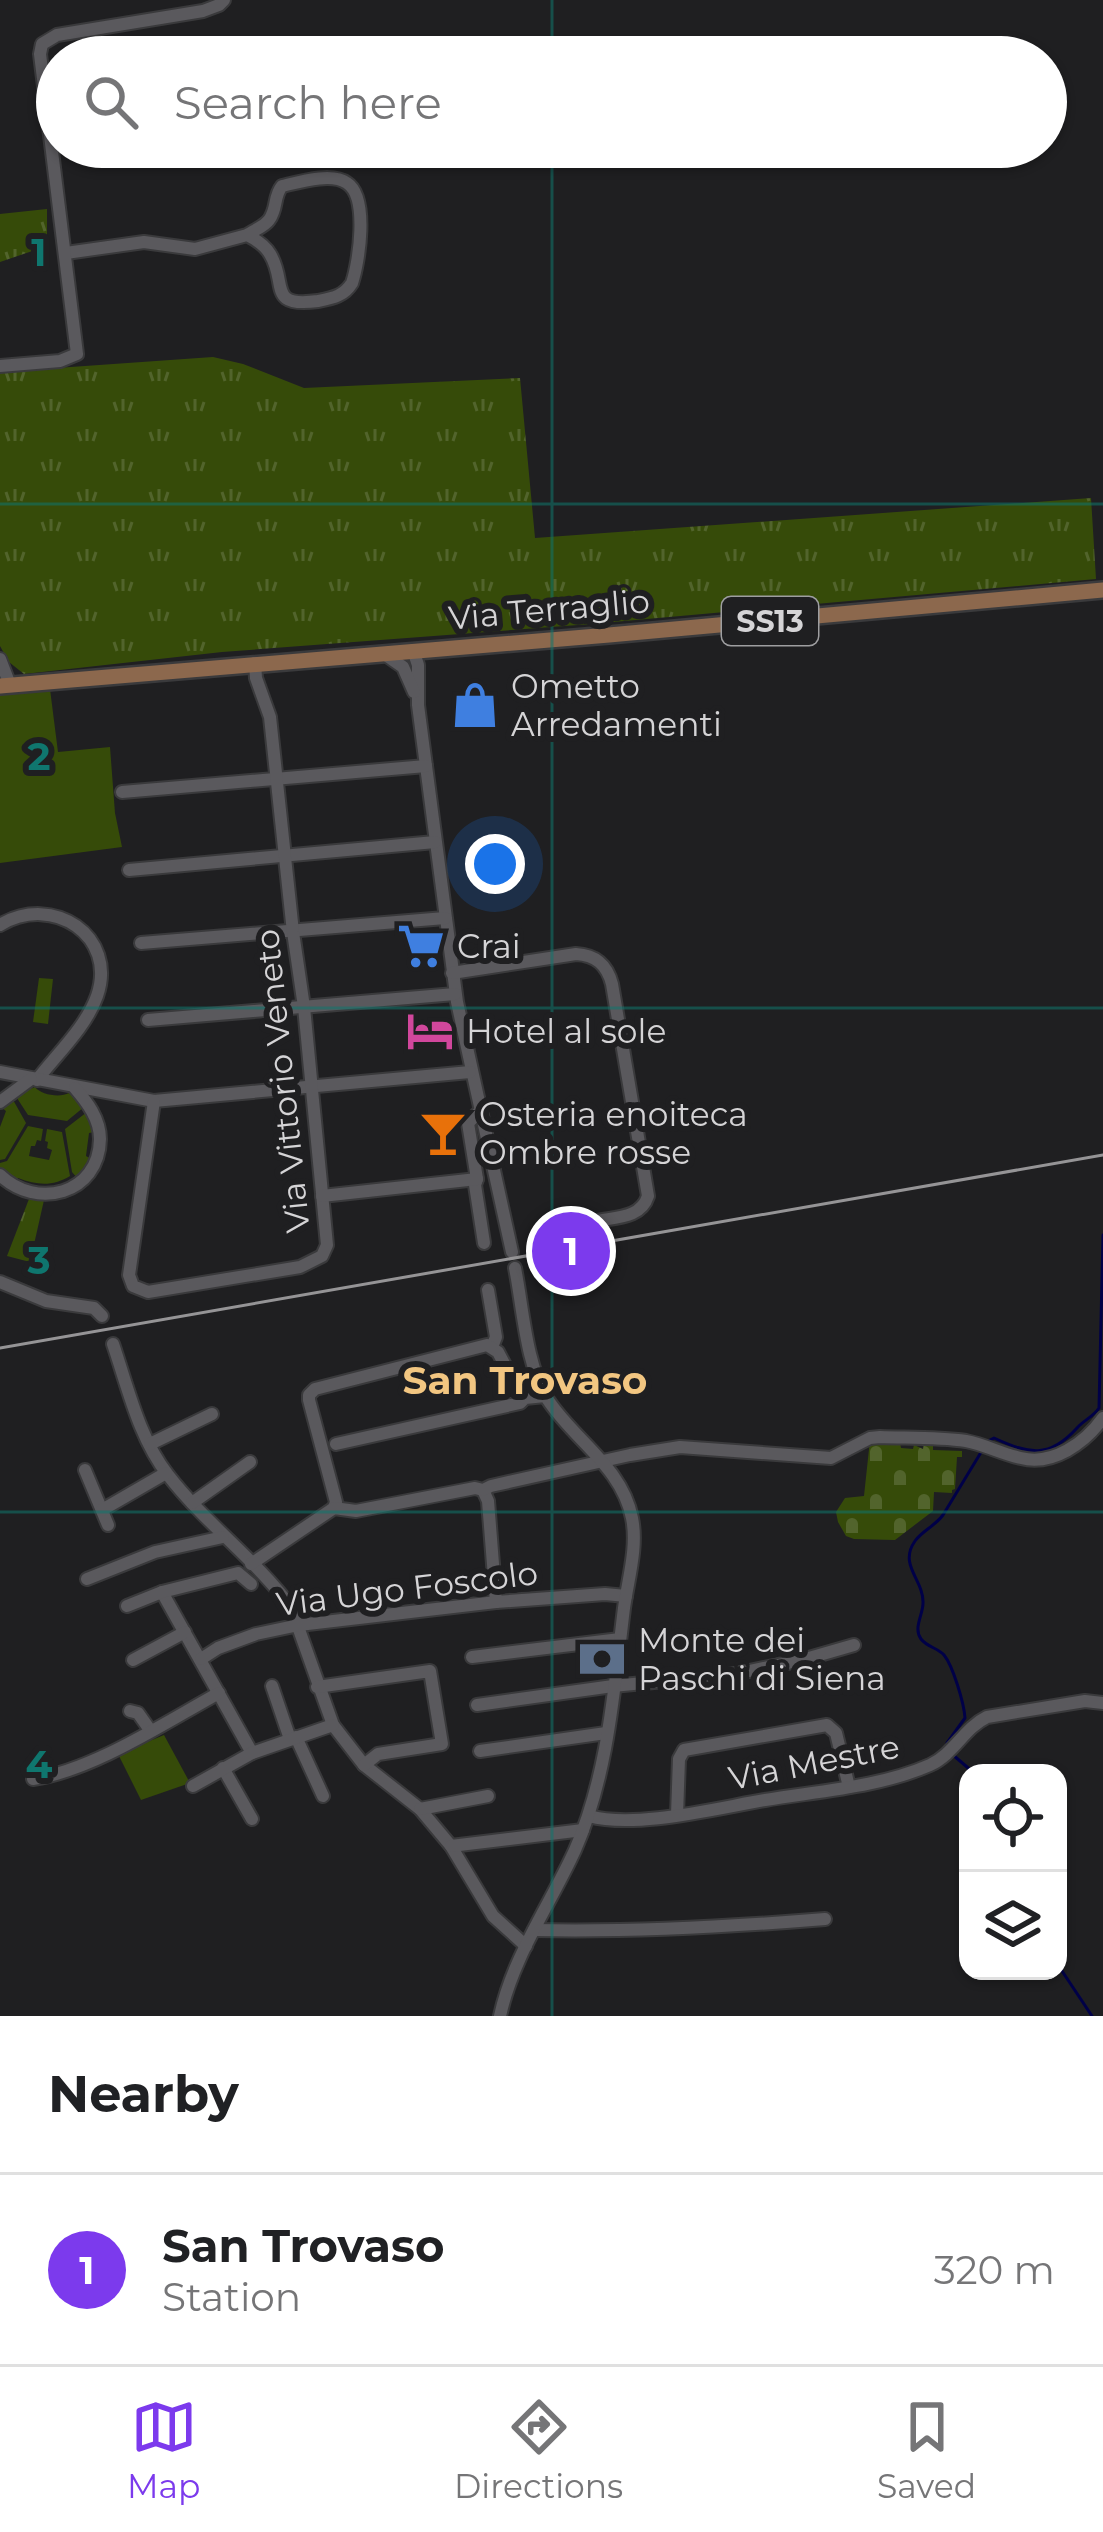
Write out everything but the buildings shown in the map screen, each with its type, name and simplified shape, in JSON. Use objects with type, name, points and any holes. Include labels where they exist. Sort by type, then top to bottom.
[{"type":"main road","name":"Via Terraglio","points":[[5,685],[1103,590]]},
{"type":"street","points":[[55,36],[203,11],[224,0]]},
{"type":"street","points":[[0,366],[60,361],[77,354],[57,168]]},
{"type":"street","points":[[66,253],[144,242],[195,249],[247,235],[269,220],[282,186],[334,178],[353,187],[360,221],[352,284],[341,295],[293,303],[286,299],[270,254],[247,235]]},
{"type":"street","points":[[413,679],[441,648]]},
{"type":"street","points":[[413,650],[455,994],[512,1252]]},
{"type":"street","points":[[382,652],[413,679]]},
{"type":"street","points":[[0,659],[5,685]]},
{"type":"street","name":"Via Vittorio Veneto","points":[[154,1101],[129,1275],[133,1286],[148,1292],[176,1288],[312,1263],[322,1256],[327,1245],[304,1007],[271,716],[255,663]]},
{"type":"street","points":[[122,792],[426,766]]},
{"type":"street","points":[[129,870],[435,842]]},
{"type":"street","points":[[0,926],[33,913],[58,916],[78,927],[99,965],[100,985],[94,1004],[34,1080],[0,1102]]},
{"type":"street","points":[[140,944],[445,918]]},
{"type":"street","points":[[452,973],[576,953],[596,958],[604,966],[612,984],[648,1196],[636,1213],[597,1220]]},
{"type":"street","points":[[148,1020],[455,994]]},
{"type":"street","points":[[0,1072],[154,1101],[470,1072]]},
{"type":"street","points":[[0,1175],[20,1190],[38,1195],[69,1189],[86,1175],[95,1161],[100,1136],[90,1106],[75,1088]]},
{"type":"street","points":[[479,1111],[468,1123],[484,1243]]},
{"type":"street","points":[[322,1196],[477,1179]]},
{"type":"street","points":[[500,2016],[511,1977],[586,1823],[598,1782],[633,1544],[633,1522],[623,1490],[545,1396],[533,1363],[515,1268]]},
{"type":"street","points":[[0,1282],[46,1301],[94,1308],[102,1316]]},
{"type":"street","points":[[488,1290],[496,1337],[492,1347]]},
{"type":"street","points":[[113,1344],[150,1444],[166,1473],[291,1607],[332,1725],[364,1766],[420,1809],[451,1846],[493,1916],[526,1946]]},
{"type":"street","points":[[251,1564],[334,1508],[309,1394],[315,1389],[483,1345],[498,1352],[525,1398]]},
{"type":"street","points":[[336,1444],[545,1396]]},
{"type":"street","points":[[150,1444],[212,1414]]},
{"type":"street","points":[[483,1490],[680,1447],[831,1458],[880,1437],[953,1439],[1021,1458],[1048,1457],[1079,1443],[1103,1418]]},
{"type":"street","points":[[192,1503],[250,1462]]},
{"type":"street","points":[[85,1470],[108,1525]]},
{"type":"street","points":[[102,1510],[166,1473]]},
{"type":"street","points":[[334,1508],[356,1511],[475,1487],[483,1490],[488,1501],[496,1602]]},
{"type":"street","points":[[87,1579],[155,1552],[223,1538]]},
{"type":"street","points":[[127,1606],[238,1573],[251,1584]]},
{"type":"street","points":[[162,1592],[252,1753]]},
{"type":"street","name":"Via Ugo Foscolo","points":[[201,1659],[256,1634],[298,1625],[496,1602],[626,1596]]},
{"type":"street","points":[[134,1660],[185,1632]]},
{"type":"street","points":[[472,1658],[620,1639]]},
{"type":"street","points":[[477,1705],[735,1674],[854,1645]]},
{"type":"street","points":[[317,1687],[430,1671],[442,1744],[379,1754],[364,1766]]},
{"type":"street","points":[[272,1686],[323,1796]]},
{"type":"street","points":[[33,1779],[99,1757],[219,1693]]},
{"type":"street","name":"Via Mestre","points":[[451,1846],[850,1786],[932,1764],[987,1717],[1085,1701],[1103,1703]]},
{"type":"street","points":[[130,1711],[138,1713],[150,1730]]},
{"type":"street","points":[[193,1786],[252,1753],[332,1725]]},
{"type":"street","points":[[677,1815],[679,1759],[684,1750],[827,1725],[836,1733],[850,1786]]},
{"type":"street","points":[[480,1751],[606,1733]]},
{"type":"street","points":[[223,1768],[252,1819]]},
{"type":"street","points":[[420,1809],[488,1796]]},
{"type":"street","points":[[534,1930],[708,1929],[825,1919]]},
{"type":"green space","points":[[47,209],[47,246],[0,262],[0,214]]},
{"type":"green space","points":[[213,357],[304,388],[520,378],[535,538],[1091,498],[1096,579],[222,652],[24,674],[0,646],[0,372]]},
{"type":"green space","points":[[50,689],[58,752],[110,747],[122,847],[0,863],[0,693]]},
{"type":"green space","points":[[39,978],[53,979],[48,1024],[33,1022]]},
{"type":"green space","points":[[35,1087],[51,1095],[69,1093],[84,1107],[67,1121],[28,1115],[15,1095]]},
{"type":"green space","points":[[12,1098],[26,1123],[0,1160],[0,1127],[6,1111],[2,1108]]},
{"type":"green space","points":[[87,1112],[95,1132],[89,1133],[86,1156],[91,1159],[78,1179],[72,1172],[65,1129]]},
{"type":"green space","points":[[28,1126],[43,1129],[41,1141],[31,1146],[29,1156],[49,1160],[52,1150],[45,1141],[47,1129],[62,1132],[70,1176],[51,1183],[18,1178],[15,1182],[0,1169]]},
{"type":"green space","points":[[29,1199],[44,1200],[30,1262],[7,1256]]},
{"type":"green space","points":[[870,1440],[900,1443],[901,1448],[923,1449],[924,1443],[933,1444],[933,1450],[962,1451],[952,1493],[934,1492],[933,1511],[895,1540],[854,1539],[846,1536],[838,1522],[836,1512],[845,1498],[864,1496]]},
{"type":"green space","points":[[164,1735],[190,1783],[141,1800],[118,1754]]},
{"type":"waterway","points":[[988,1441],[994,1438],[1018,1448],[1048,1449],[1099,1408],[1103,1235]]},
{"type":"waterway","points":[[947,1747],[965,1718],[964,1711],[947,1660],[919,1635],[922,1595],[909,1558],[915,1541],[943,1515],[983,1449]]},
{"type":"waterway","points":[[953,1755],[964,1764]]},
{"type":"waterway","points":[[1067,1978],[1092,2016]]},
{"type":"railway","points":[[0,1348],[1103,1155]]},
{"type":"place","name":"Ometto Arredamenti","points":[[475,705]]},
{"type":"place","name":"Crai","points":[[421,946]]},
{"type":"place","name":"Hotel al sole","points":[[430,1031]]},
{"type":"place","name":"Osteria enoiteca Ombre rosse","points":[[443,1133]]},
{"type":"place","name":"San Trovaso","points":[[571,1251]]},
{"type":"place","name":"Monte dei Paschi di Siena","points":[[602,1659]]},
{"type":"district","name":"San Trovaso","points":[[525,1380]]}]
